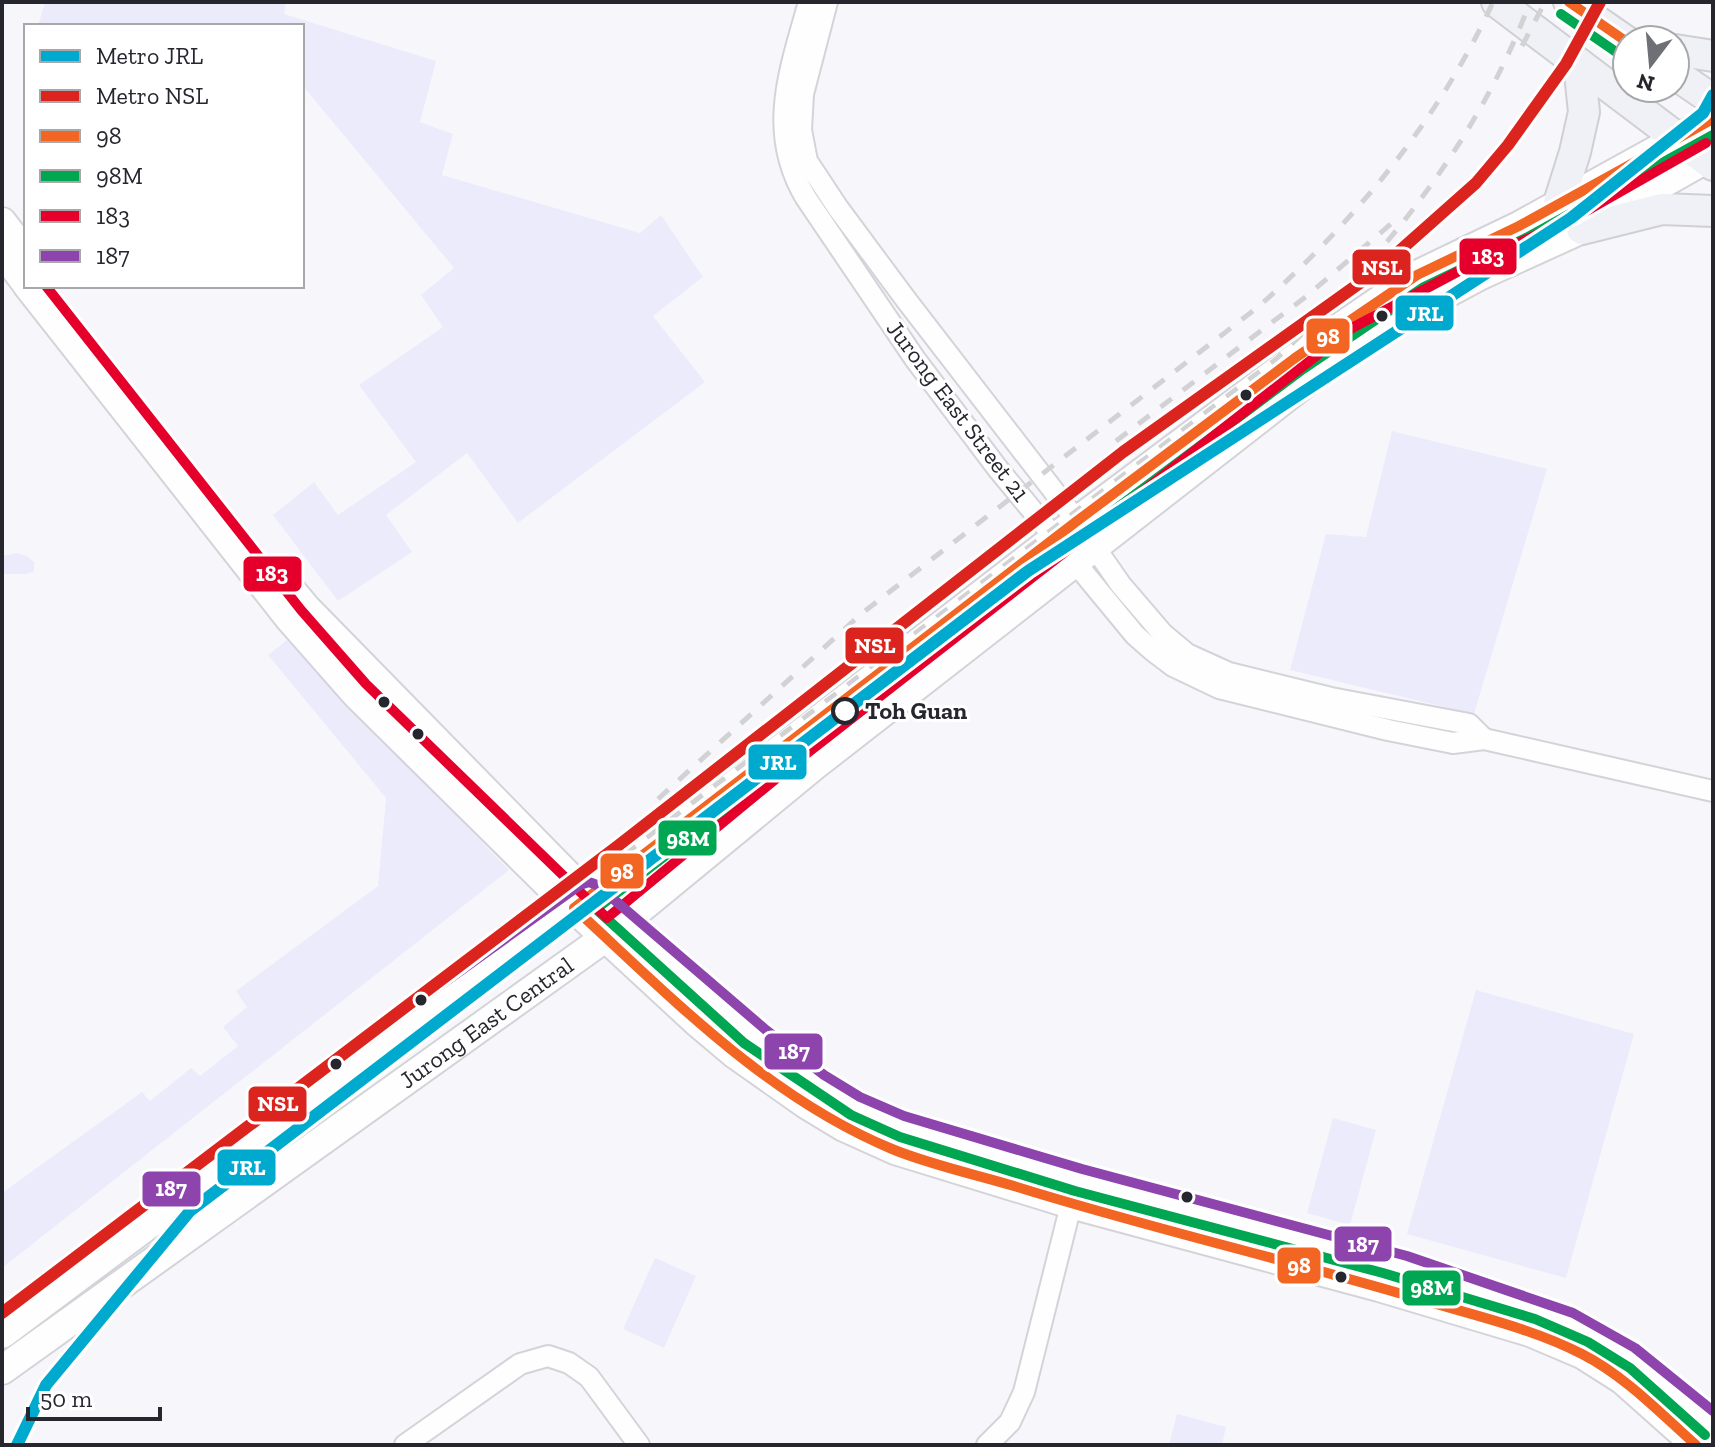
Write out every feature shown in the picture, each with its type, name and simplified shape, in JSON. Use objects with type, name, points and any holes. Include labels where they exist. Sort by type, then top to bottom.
[{"type":"main road","points":[[1497,2],[1677,139],[1710,160]]},
{"type":"main road","points":[[1569,2],[1611,30]]},
{"type":"main road","points":[[1691,53],[1713,56]]},
{"type":"main road","points":[[1559,203],[1584,112],[1579,64]]},
{"type":"main road","points":[[1691,85],[1713,100]]},
{"type":"main road","name":"Jurong East Central","points":[[7,1330],[447,998],[581,902],[1066,529],[1295,358],[1417,275],[1519,226],[1713,119]]},
{"type":"main road","name":"Jurong East Central","points":[[2,1370],[613,931],[815,765],[1360,340],[1481,275],[1582,229],[1710,160]]},
{"type":"main road","points":[[1582,229],[1662,209],[1713,211]]},
{"type":"main road","points":[[2,222],[24,250]]},
{"type":"main road","points":[[2,251],[24,280]]},
{"type":"main road","points":[[30,288],[290,619],[356,694],[613,931],[697,1022],[735,1054],[806,1104],[844,1127],[895,1150],[1403,1270],[1569,1326],[1593,1337],[1636,1365],[1713,1430]]},
{"type":"main road","points":[[54,288],[306,608],[581,902]]},
{"type":"main road","points":[[1074,1193],[1530,1332],[1582,1354],[1623,1380],[1696,1445]]},
{"type":"street","name":"Jurong East Street 21","points":[[809,2],[789,74],[784,107],[791,171],[915,359],[998,469],[1066,529]]},
{"type":"street","name":"Jurong East Street 21","points":[[827,2],[803,94],[801,130],[807,161],[1085,556],[1121,585],[1163,634],[1180,649],[1207,664],[1268,684],[1469,724],[1484,739],[1713,791]]},
{"type":"street","points":[[987,1445],[1010,1422],[1024,1392],[1074,1193]]},
{"type":"street","points":[[405,1445],[520,1364],[548,1356],[569,1363],[589,1377],[639,1445]]},
{"type":"shaded area","points":[[45,2],[286,2],[284,14],[436,61],[420,122],[453,134],[442,175],[640,233],[661,215],[703,277],[653,316],[705,382],[518,523],[467,453],[386,515],[412,552],[338,601],[273,515],[314,482],[338,515],[416,462],[359,385],[443,327],[421,295],[454,268],[304,87],[304,24],[39,24]]},
{"type":"shaded area","points":[[1392,431],[1547,469],[1474,714],[1290,670],[1326,534],[1366,537]]},
{"type":"shaded area","points":[[17,553],[34,562],[34,571],[2,574],[2,556]]},
{"type":"shaded area","points":[[287,640],[509,870],[2,1268],[2,1193],[142,1092],[150,1101],[191,1068],[200,1076],[238,1046],[223,1027],[247,1007],[236,991],[378,886],[386,798],[268,655]]},
{"type":"shaded area","points":[[1476,990],[1634,1034],[1566,1278],[1407,1234]]},
{"type":"shaded area","points":[[1333,1118],[1376,1130],[1350,1225],[1307,1213]]},
{"type":"shaded area","points":[[655,1258],[696,1276],[664,1348],[623,1329]]},
{"type":"shaded area","points":[[1177,1414],[1226,1427],[1222,1445],[1169,1445]]},
{"type":"railway","points":[[658,799],[861,614],[1258,307],[1294,274],[1361,204],[1420,128],[1447,87],[1493,2]]},
{"type":"railway","points":[[462,964],[625,854],[1276,359],[1354,280],[1424,195],[1483,103],[1509,53],[1530,2]]},
{"type":"railway","points":[[1522,46],[1545,2]]},
{"type":"railway","points":[[1116,441],[1308,295],[1392,223]]},
{"type":"metro line","name":"NSL","points":[[2,1313],[619,845],[1123,452],[1378,270],[1476,183],[1508,145],[1566,64],[1600,2]]},
{"type":"metro line","name":"JRL","points":[[17,1445],[46,1385],[190,1211],[1028,571],[1571,218],[1703,113],[1713,95]]},
{"type":"transit line","name":"98","points":[[1569,2],[1611,31]]},
{"type":"transit line","name":"98M","points":[[1561,14],[1611,48]]},
{"type":"transit line","name":"98","points":[[1696,1445],[1613,1373],[1582,1354],[1543,1337],[1369,1284],[937,1165],[892,1149],[846,1127],[803,1102],[723,1043],[574,908],[1077,521],[1295,358],[1417,275],[1519,226],[1713,119]]},
{"type":"transit line","name":"98M","points":[[1705,1435],[1630,1368],[1588,1342],[1535,1319],[1383,1273],[1075,1191],[900,1137],[851,1115],[744,1043],[596,909],[1085,532],[1303,369],[1424,287],[1526,238],[1713,135]]},
{"type":"transit line","name":"183","points":[[48,288],[301,610],[366,684],[607,918],[806,754],[1352,328],[1474,263],[1576,217],[1706,143]]},
{"type":"transit line","name":"187","points":[[2,1317],[438,987],[580,885],[589,882],[597,885],[766,1030],[824,1075],[860,1097],[904,1116],[1082,1169],[1407,1256],[1573,1313],[1635,1348],[1713,1411]]},
{"type":"place","name":"Toh Guan","points":[[845,711]]}]
